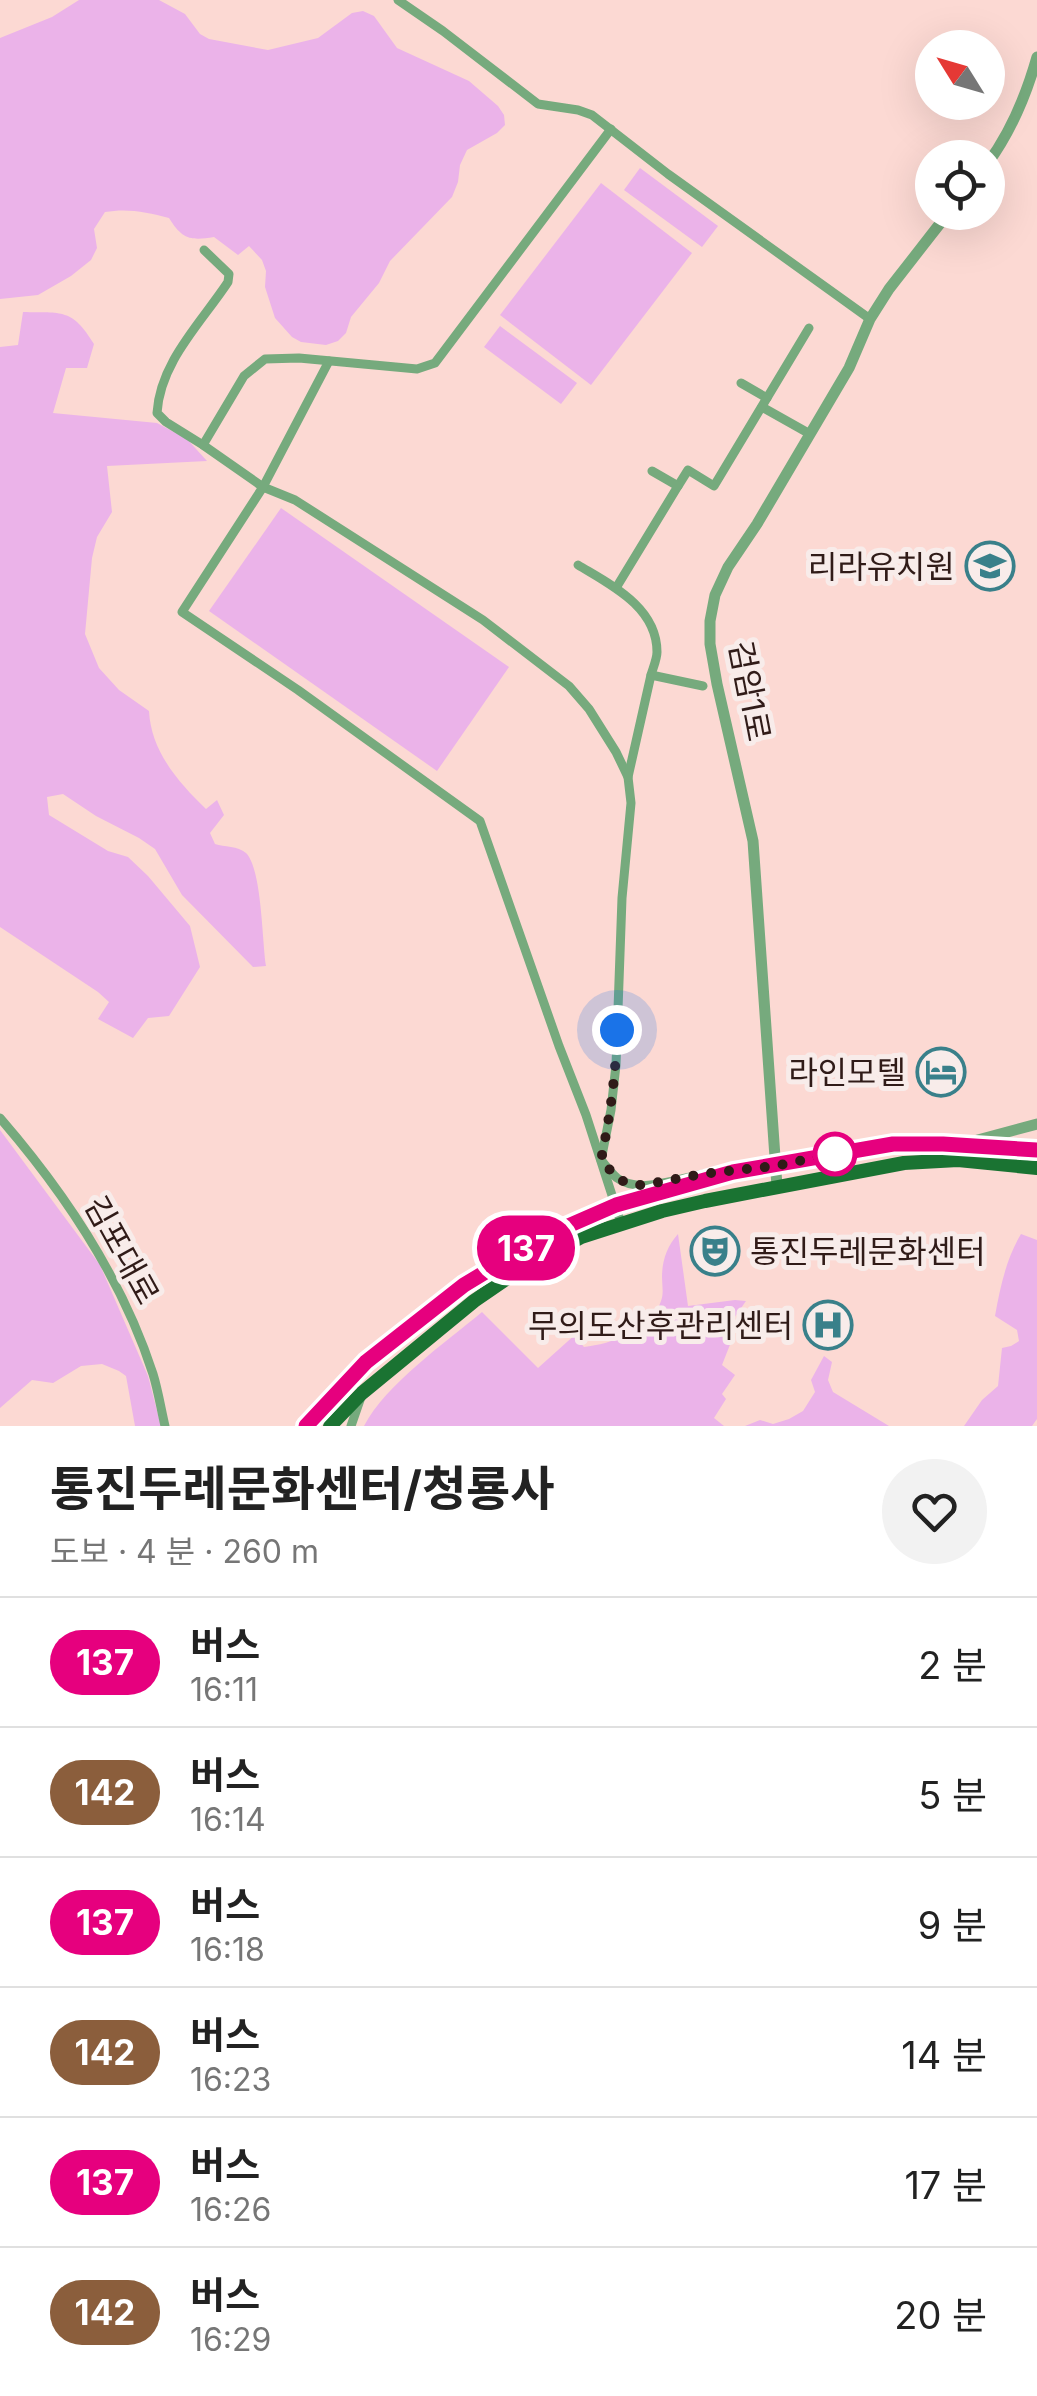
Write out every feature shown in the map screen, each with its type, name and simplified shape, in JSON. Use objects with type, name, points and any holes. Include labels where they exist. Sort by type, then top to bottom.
[{"type":"main road","points":[[306,1426],[366,1362],[464,1285],[545,1236],[616,1205],[733,1172],[893,1144],[1037,1150]]},
{"type":"main road","points":[[330,1426],[362,1392],[474,1301],[581,1237],[676,1208],[777,1186],[922,1162],[958,1160],[1037,1168]]},
{"type":"street","points":[[398,0],[538,104],[592,115],[870,318]]},
{"type":"street","points":[[1004,140],[1037,57]]},
{"type":"street","points":[[204,444],[244,376],[265,359],[417,368],[435,364],[611,129]]},
{"type":"street","name":"검암1로","points":[[777,1186],[756,868],[749,816],[712,657],[710,621],[714,595],[849,368],[870,318],[935,230]]},
{"type":"street","points":[[204,250],[229,274],[228,282],[175,355],[157,414],[263,487],[295,500],[413,573],[556,676],[590,709],[628,777]]},
{"type":"street","points":[[616,588],[688,470],[714,486],[810,328]]},
{"type":"street","points":[[329,360],[263,487],[182,612],[480,821],[621,1223]]},
{"type":"street","points":[[741,383],[810,434]]},
{"type":"street","points":[[652,471],[678,486]]},
{"type":"street","points":[[578,565],[616,588],[644,613],[654,632],[658,654],[628,777],[631,804],[622,898],[616,1066],[601,1160]]},
{"type":"street","points":[[651,675],[702,686]]},
{"type":"street","name":"김포대로","points":[[0,1118],[86,1234],[112,1277],[153,1375],[164,1426]]},
{"type":"street","points":[[961,1144],[1037,1124]]},
{"type":"street","points":[[601,1160],[618,1179],[633,1185],[733,1172]]},
{"type":"street","points":[[351,1426],[362,1392]]},
{"type":"shaded area","points":[[79,0],[159,0],[185,14],[200,34],[209,39],[268,50],[318,38],[352,13],[363,11],[374,16],[397,48],[469,81],[498,106],[505,125],[467,150],[452,197],[390,261],[338,341],[326,345],[292,337],[275,318],[265,287],[266,271],[249,246],[238,255],[214,237],[187,237],[169,218],[137,211],[105,212],[94,229],[97,248],[91,260],[71,276],[38,295],[0,299],[0,38],[52,17]]},
{"type":"shaded area","points":[[640,168],[718,226],[702,247],[624,190]]},
{"type":"shaded area","points":[[601,183],[692,253],[591,385],[500,315]]},
{"type":"shaded area","points":[[23,312],[72,318],[94,344],[87,368],[66,368],[53,413],[157,423],[187,439],[207,461],[107,466],[112,512],[97,537],[92,558],[85,634],[99,668],[119,690],[149,711],[155,739],[176,777],[206,809],[217,800],[224,815],[210,833],[215,844],[243,851],[251,861],[266,966],[253,967],[182,895],[155,849],[63,794],[47,797],[49,815],[108,851],[128,857],[190,926],[200,967],[169,1016],[148,1018],[133,1038],[98,1019],[109,1002],[98,992],[0,927],[0,347],[18,345]]},
{"type":"shaded area","points":[[500,326],[577,383],[561,404],[484,347]]},
{"type":"shaded area","points":[[281,508],[509,667],[437,771],[209,611]]},
{"type":"shaded area","points":[[0,1130],[100,1265],[148,1376],[161,1426],[135,1426],[126,1376],[102,1364],[81,1366],[53,1383],[32,1380],[0,1408]]},
{"type":"shaded area","points":[[678,1234],[688,1306],[746,1301],[732,1321],[733,1337],[722,1365],[735,1375],[722,1394],[726,1399],[714,1418],[724,1426],[364,1426],[401,1380],[482,1312],[538,1368],[577,1333],[584,1347],[618,1339],[640,1328],[661,1301],[664,1260]]},
{"type":"shaded area","points":[[1021,1234],[1037,1240],[1037,1419],[1032,1426],[964,1426],[982,1400],[998,1386],[1002,1348],[1019,1341],[1017,1330],[995,1316],[1001,1284]]},
{"type":"shaded area","points":[[824,1356],[832,1362],[828,1380],[833,1392],[889,1426],[745,1426],[760,1420],[773,1424],[803,1411],[815,1392],[811,1380]]},
{"type":"bus line","name":"137","points":[[306,1426],[366,1362],[464,1285],[545,1236],[616,1205],[733,1172],[893,1144],[1037,1150]]},
{"type":"place","name":"리라유치원","points":[[990,566]]},
{"type":"place","name":"라인모텔","points":[[941,1072]]},
{"type":"place","name":"통진두레문화센터","points":[[715,1251]]},
{"type":"place","name":"무의도산후관리센터","points":[[828,1325]]},
{"type":"route","points":[[617,1030],[611,1110],[601,1160],[618,1179],[644,1185],[842,1152],[835,1154]]}]
